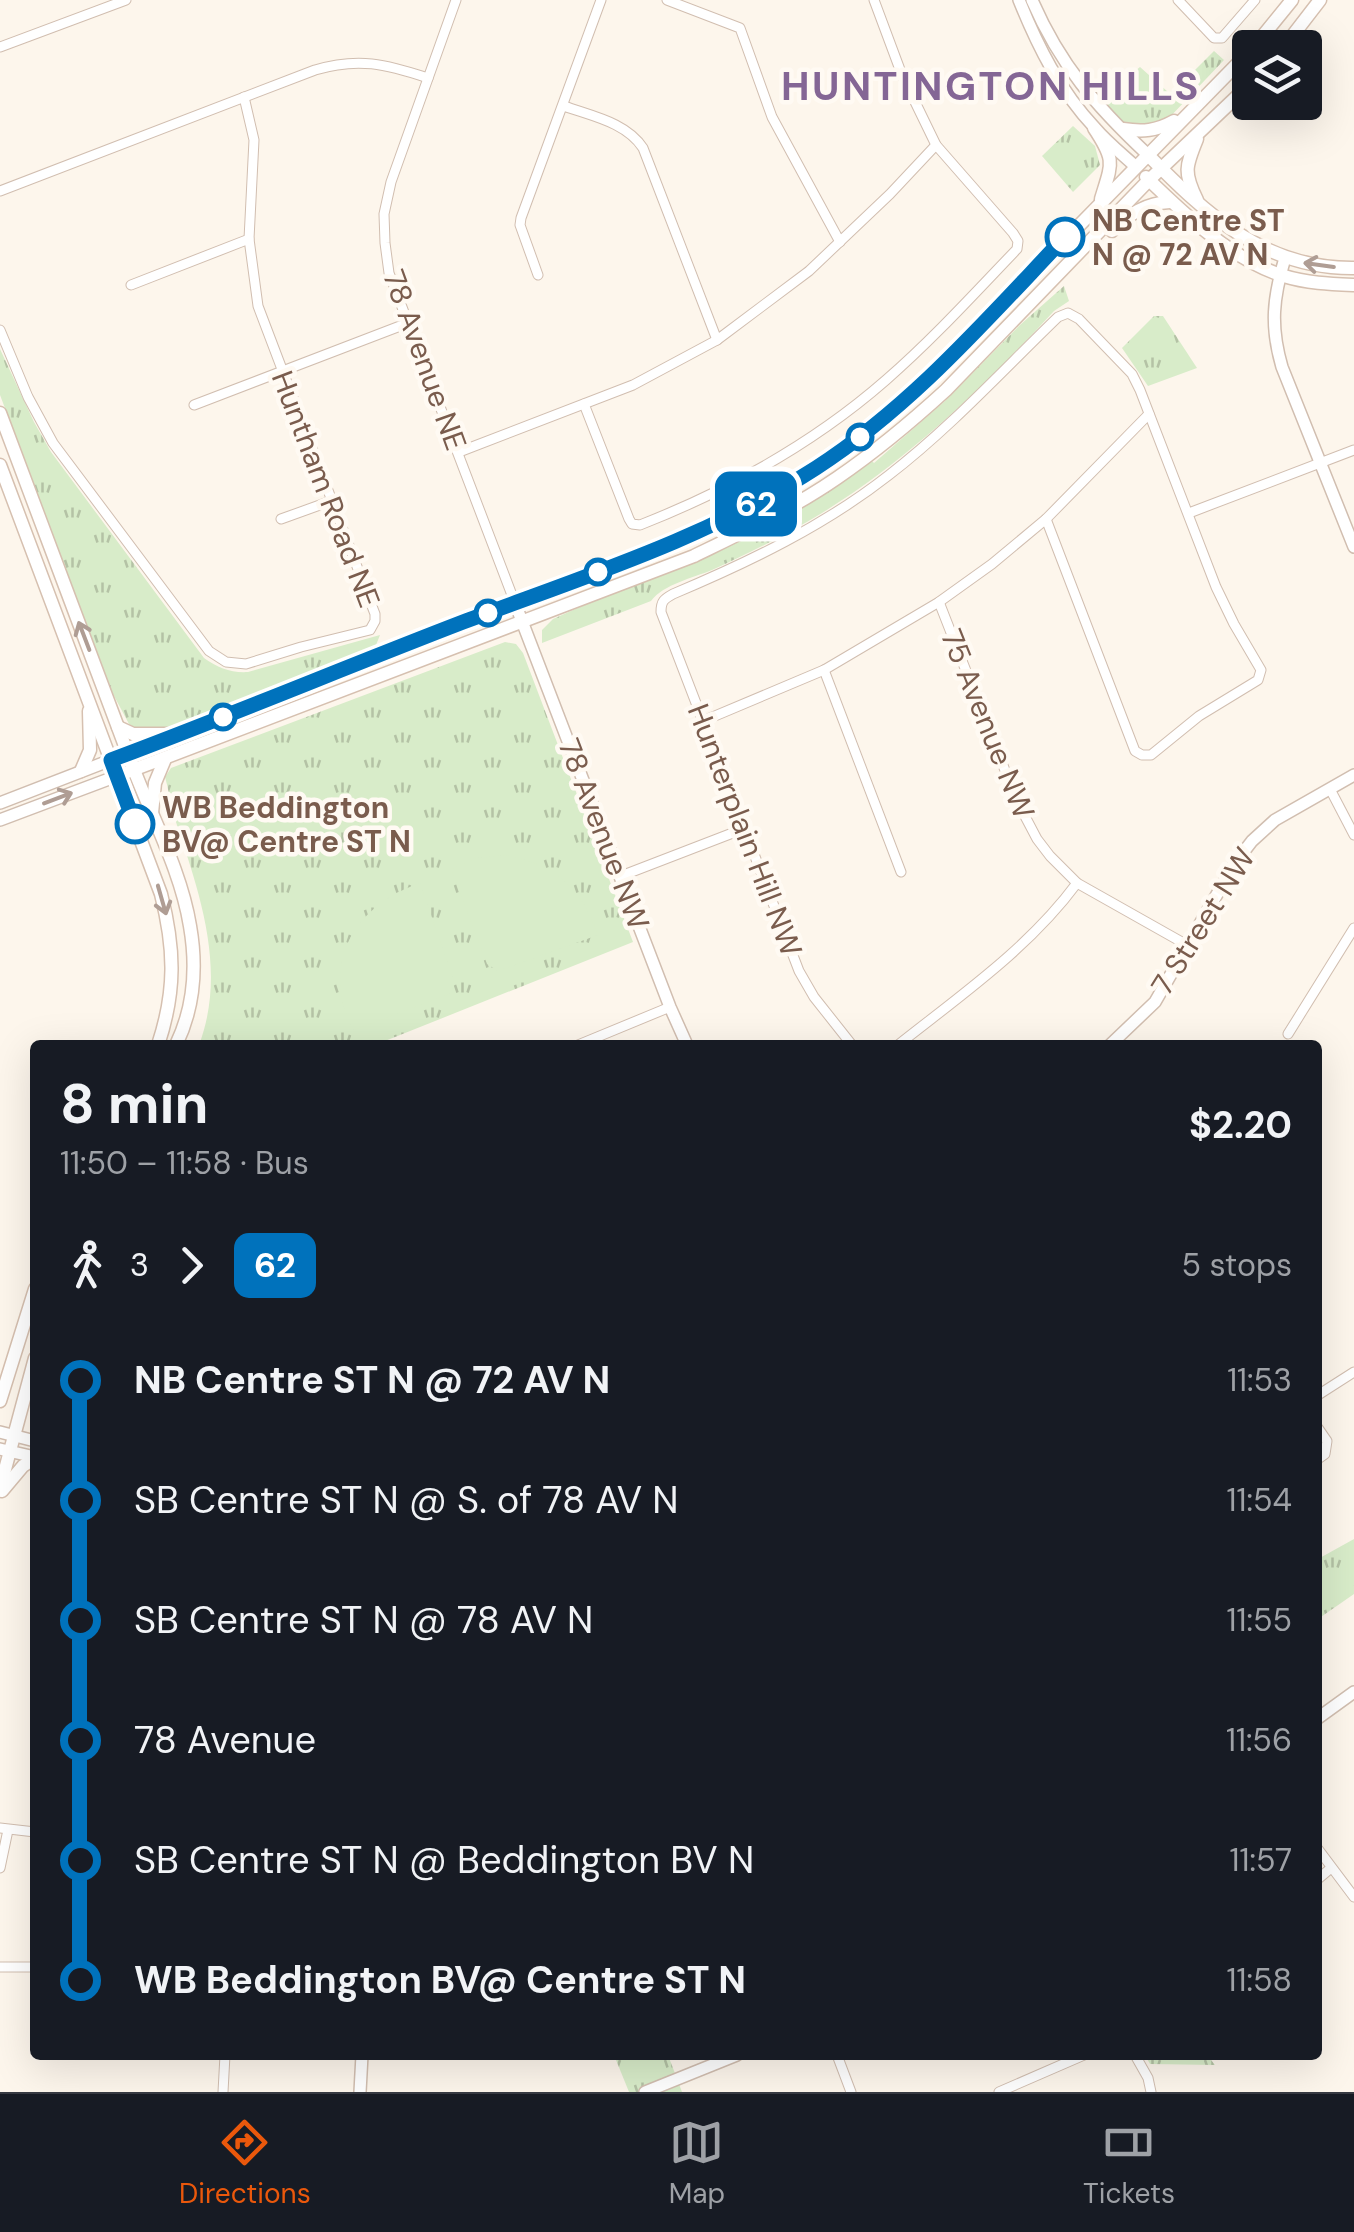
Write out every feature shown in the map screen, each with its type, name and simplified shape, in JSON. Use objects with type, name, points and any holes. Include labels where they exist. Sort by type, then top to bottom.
[{"type":"main road","points":[[1267,30],[1292,0]]},
{"type":"main road","points":[[1297,30],[1320,0]]},
{"type":"main road","points":[[114,768],[128,754],[688,536],[737,514],[818,467],[918,389],[1232,69]]},
{"type":"main road","points":[[114,768],[134,770],[694,556],[835,479],[912,422],[946,390],[1149,180],[1232,101]]},
{"type":"main road","points":[[1122,129],[1146,132],[1182,120]]},
{"type":"main road","points":[[1094,128],[1109,150],[1110,160],[1100,202]]},
{"type":"main road","points":[[1199,133],[1186,172],[1200,206]]},
{"type":"main road","points":[[1147,154],[1200,206],[1244,238],[1285,258],[1326,267],[1354,268]]},
{"type":"main road","points":[[1135,166],[1170,202],[1239,255],[1298,280],[1354,284]]},
{"type":"main road","points":[[1057,277],[1075,268],[1124,219],[1150,204],[1170,202]]},
{"type":"main road","points":[[0,413],[180,888],[190,925],[194,982],[178,1040]]},
{"type":"main road","points":[[0,464],[162,894],[171,938],[172,990],[160,1040]]},
{"type":"main road","points":[[81,770],[91,741],[88,694]]},
{"type":"main road","points":[[118,727],[134,734],[180,734]]},
{"type":"main road","points":[[152,816],[155,784],[165,758]]},
{"type":"main road","points":[[0,1401],[4,1376],[30,1303]]},
{"type":"main road","points":[[0,1490],[7,1433],[30,1371]]},
{"type":"main road","points":[[0,1490],[30,1461]]},
{"type":"street","points":[[0,48],[126,0]]},
{"type":"street","name":"78 Avenue NE","points":[[456,0],[391,182],[384,214],[384,243],[389,272],[515,603]]},
{"type":"street","points":[[538,275],[520,226],[602,0]]},
{"type":"street","points":[[667,0],[740,28],[772,116],[840,242]]},
{"type":"street","points":[[584,404],[629,519],[636,526],[725,488],[803,443],[850,409],[923,346],[1017,249],[1013,233],[936,145],[902,75],[874,0]]},
{"type":"street","points":[[1019,0],[1059,83],[1094,128],[1135,166]]},
{"type":"street","points":[[1032,0],[1080,86],[1147,154]]},
{"type":"street","points":[[1178,0],[1214,38],[1222,38],[1256,0]]},
{"type":"street","points":[[0,191],[339,63],[393,66],[428,78]]},
{"type":"street","name":"Huntham Road NE","points":[[0,330],[53,444],[209,651],[226,662],[246,664],[370,630],[375,614],[258,306],[248,239],[254,140],[244,98]]},
{"type":"street","points":[[564,106],[621,127],[636,138],[716,340]]},
{"type":"street","points":[[459,452],[633,384],[716,340],[809,271],[936,145]]},
{"type":"street","points":[[131,285],[248,239]]},
{"type":"street","points":[[1285,258],[1273,307],[1274,340],[1354,547]]},
{"type":"street","name":"Hunterplain Hill NW","points":[[848,1040],[799,971],[660,612],[661,604],[674,594],[770,550],[867,492],[930,443],[1064,313],[1079,319],[1132,374],[1149,414]]},
{"type":"street","points":[[194,405],[408,323]]},
{"type":"street","points":[[703,721],[824,670],[938,602],[1046,520],[1149,414],[1234,624],[1261,670],[1258,680],[1199,716],[1151,754],[1136,751],[1046,520]]},
{"type":"street","points":[[1188,512],[1354,450]]},
{"type":"street","points":[[281,519],[331,501]]},
{"type":"street","name":"75 Avenue NW","points":[[938,602],[1028,826],[1050,856],[1078,883],[1187,945]]},
{"type":"street","name":"78 Avenue NW","points":[[515,603],[685,1040]]},
{"type":"street","points":[[824,670],[901,872]]},
{"type":"street","points":[[0,803],[81,770],[114,768]]},
{"type":"street","points":[[0,820],[114,768]]},
{"type":"street","name":"7 Street NW","points":[[1115,1040],[1154,1002],[1252,840],[1275,820],[1354,776]]},
{"type":"street","points":[[1330,789],[1354,835]]},
{"type":"street","points":[[621,876],[743,829]]},
{"type":"street","points":[[904,1040],[1025,943],[1078,883]]},
{"type":"street","points":[[1288,1034],[1354,928]]},
{"type":"street","points":[[590,1040],[670,1007]]},
{"type":"street","points":[[1322,1392],[1354,1372]]},
{"type":"street","points":[[5,1450],[30,1456]]},
{"type":"street","points":[[1322,1715],[1354,1692]]},
{"type":"street","points":[[0,1868],[4,1829],[30,1832]]},
{"type":"street","points":[[1322,1856],[1354,1897]]},
{"type":"street","points":[[1322,1876],[1331,1868]]},
{"type":"street","points":[[0,1966],[30,1967]]},
{"type":"street","points":[[224,2092],[226,2060]]},
{"type":"street","points":[[360,2092],[362,2060]]},
{"type":"street","points":[[646,2092],[725,2060]]},
{"type":"street","points":[[838,2060],[851,2092]]},
{"type":"street","points":[[999,2092],[1073,2060]]},
{"type":"street","points":[[1138,2060],[1151,2092]]},
{"type":"green space","points":[[1214,51],[1224,60],[1160,124],[1124,124],[1099,100],[1140,67],[1168,92],[1174,91]]},
{"type":"green space","points":[[1073,126],[1095,146],[1100,165],[1073,192],[1042,156]]},
{"type":"green space","points":[[1064,286],[1069,301],[1054,311],[945,420],[854,492],[782,536],[671,586],[651,601],[542,643],[542,630],[553,619],[726,548],[874,463],[945,401]]},
{"type":"green space","points":[[1154,316],[1163,316],[1197,368],[1148,386],[1122,348]]},
{"type":"green space","points":[[0,349],[51,452],[204,658],[225,669],[248,672],[380,635],[374,650],[365,657],[212,715],[160,729],[137,729],[129,724],[113,694],[0,395]]},
{"type":"green space","points":[[505,642],[516,644],[523,653],[633,942],[388,1040],[200,1040],[211,987],[210,958],[200,900],[165,777],[171,768]]},
{"type":"green space","points":[[504,855],[538,865],[564,880],[583,904],[598,935],[498,971],[487,964],[451,869],[478,858]]},
{"type":"green space","points":[[420,883],[455,984],[449,994],[353,1030],[343,1004],[340,979],[348,942],[357,926],[384,901]]},
{"type":"green space","points":[[1354,1539],[1354,1594],[1322,1616],[1322,1557]]},
{"type":"green space","points":[[616,2060],[670,2060],[682,2092],[629,2092]]},
{"type":"green space","points":[[1148,2060],[1211,2060],[1215,2065],[1150,2064]]},
{"type":"bus line","name":"62","points":[[135,824],[111,760],[644,554],[737,514],[818,467],[888,415],[970,338],[1065,237]]},
{"type":"place","name":"NB Centre ST N @ 72 AV N","points":[[1065,237]]},
{"type":"place","name":"WB Beddington BV@ Centre ST N","points":[[135,824]]},
{"type":"district","name":"HUNTINGTON HILLS","points":[[991,86]]}]
